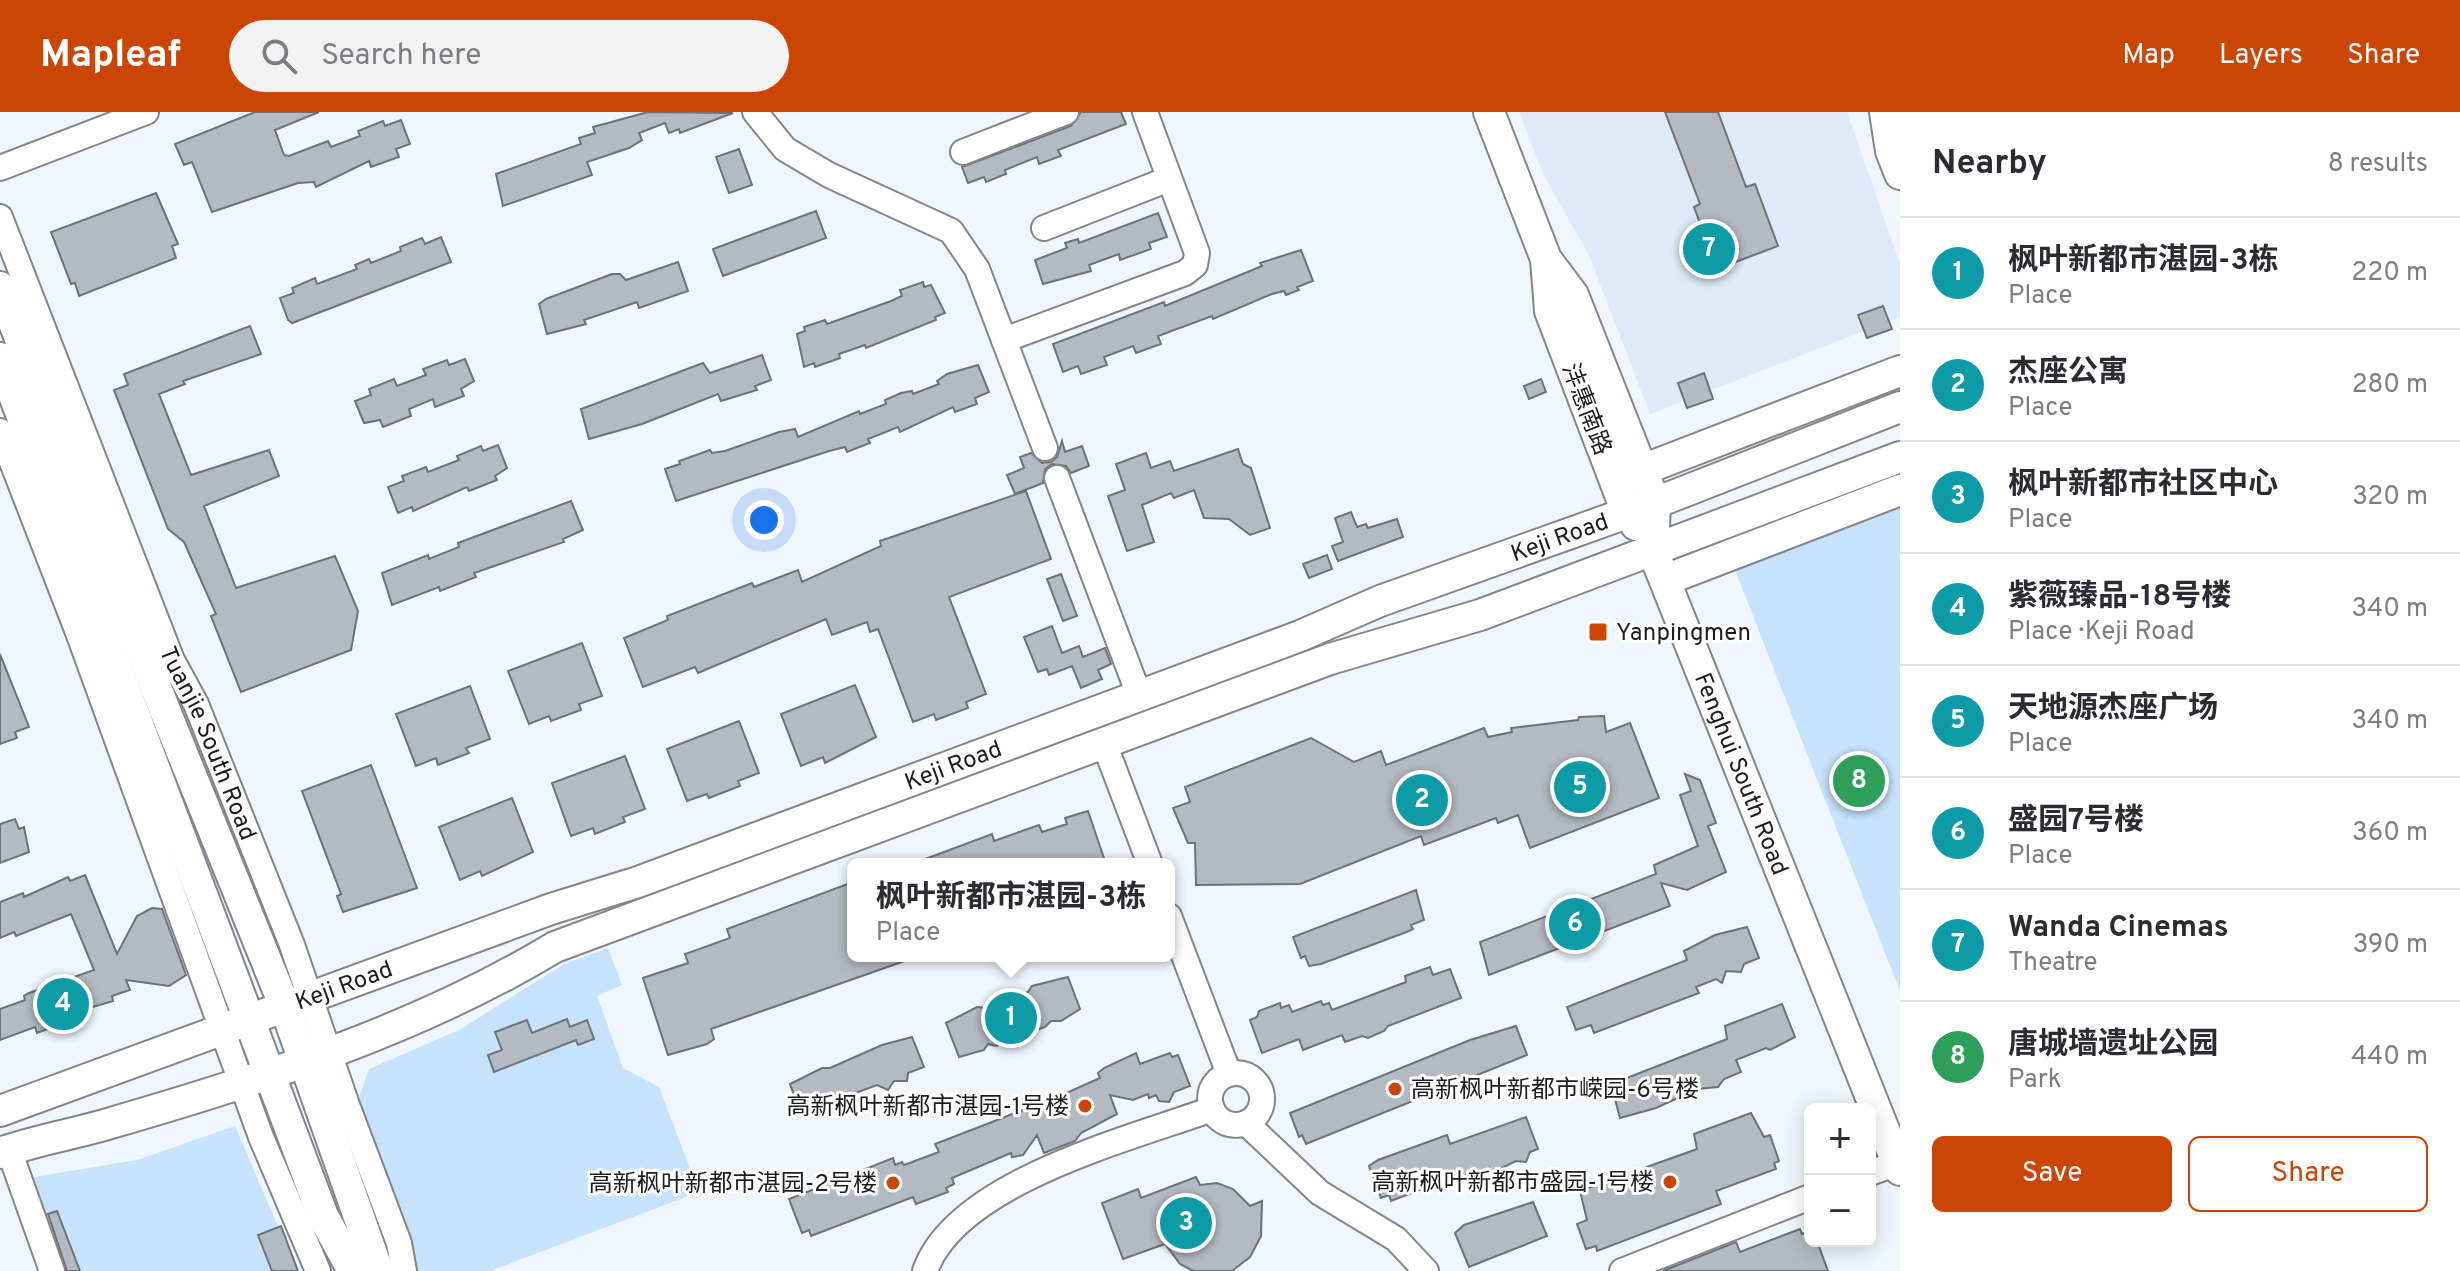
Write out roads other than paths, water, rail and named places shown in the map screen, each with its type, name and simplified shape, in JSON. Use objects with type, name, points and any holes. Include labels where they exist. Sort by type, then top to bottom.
[{"type":"main road","name":"Fenghui South Road","points":[[1489,112],[1546,259],[1573,295],[1650,467],[1640,506],[1653,551],[1889,1169]]},
{"type":"main road","points":[[1885,112],[1891,151],[1900,174]]},
{"type":"main road","name":"沣惠南路","points":[[1546,259],[1550,311],[1640,506]]},
{"type":"main road","name":"Tuanjie South Road","points":[[0,287],[166,713],[298,1003],[317,1056],[378,1271]]},
{"type":"main road","points":[[0,358],[323,1216],[353,1271]]},
{"type":"main road","points":[[1650,467],[1900,371]]},
{"type":"main road","name":"Keji Road","points":[[0,1111],[551,909],[638,882],[1900,407]]},
{"type":"main road","name":"Keji Road","points":[[4,1151],[110,1124],[317,1056],[482,989],[555,947],[1330,659],[1480,615],[1900,457]]},
{"type":"main road","points":[[1665,580],[1900,490]]},
{"type":"street","points":[[0,168],[146,112]]},
{"type":"street","points":[[755,112],[785,149],[829,175],[951,231],[977,269],[1045,448]]},
{"type":"street","points":[[963,152],[1066,112]]},
{"type":"street","points":[[1004,340],[1192,269],[1197,253],[1145,112]]},
{"type":"street","points":[[1044,228],[1169,179]]},
{"type":"street","name":"Tuanjie South Road","points":[[0,217],[172,660],[196,704],[298,1003]]},
{"type":"street","points":[[0,431],[79,635],[221,1031],[305,1247],[318,1271]]},
{"type":"street","points":[[1057,478],[1139,695]]},
{"type":"street","points":[[1104,743],[1148,858]]},
{"type":"street","points":[[1175,932],[1229,1074]]},
{"type":"street","name":"Tuanjie South Road","points":[[317,1056],[399,1243],[404,1271]]},
{"type":"street","points":[[1246,1123],[1260,1109],[1261,1093],[1245,1075],[1229,1074],[1215,1084],[1210,1100],[1212,1109],[1224,1122],[1246,1123],[1320,1193],[1396,1239],[1426,1271]]},
{"type":"street","points":[[925,1271],[945,1239],[982,1202],[1032,1176],[1212,1109]]},
{"type":"street","points":[[4,1151],[52,1271]]},
{"type":"street","points":[[1622,1271],[1804,1199]]},
{"type":"place","name":"Wanda Cinemas","points":[[1709,249]]},
{"type":"place","name":"Yanpingmen","points":[[1598,632]]},
{"type":"place","name":"唐城墙遗址公园","points":[[1859,781]]},
{"type":"place","name":"天地源·杰座广场","points":[[1580,787]]},
{"type":"place","name":"杰座公寓","points":[[1422,800]]},
{"type":"place","name":"盛园7号楼","points":[[1575,924]]},
{"type":"place","name":"紫薇臻品-18号楼","points":[[63,1004]]},
{"type":"place","name":"枫叶新都市湛园-3栋","points":[[1011,1018]]},
{"type":"place","name":"高新枫叶新都市嵘园-6号楼","points":[[1395,1089]]},
{"type":"place","name":"高新·枫叶新都市湛园-1号楼","points":[[1085,1106]]},
{"type":"place","name":"高新·枫叶新都市盛园-1号楼","points":[[1670,1182]]},
{"type":"place","name":"高新·枫叶新都市湛园-2号楼","points":[[893,1183]]},
{"type":"place","name":"枫叶新都市社区中心","points":[[1186,1223]]}]
